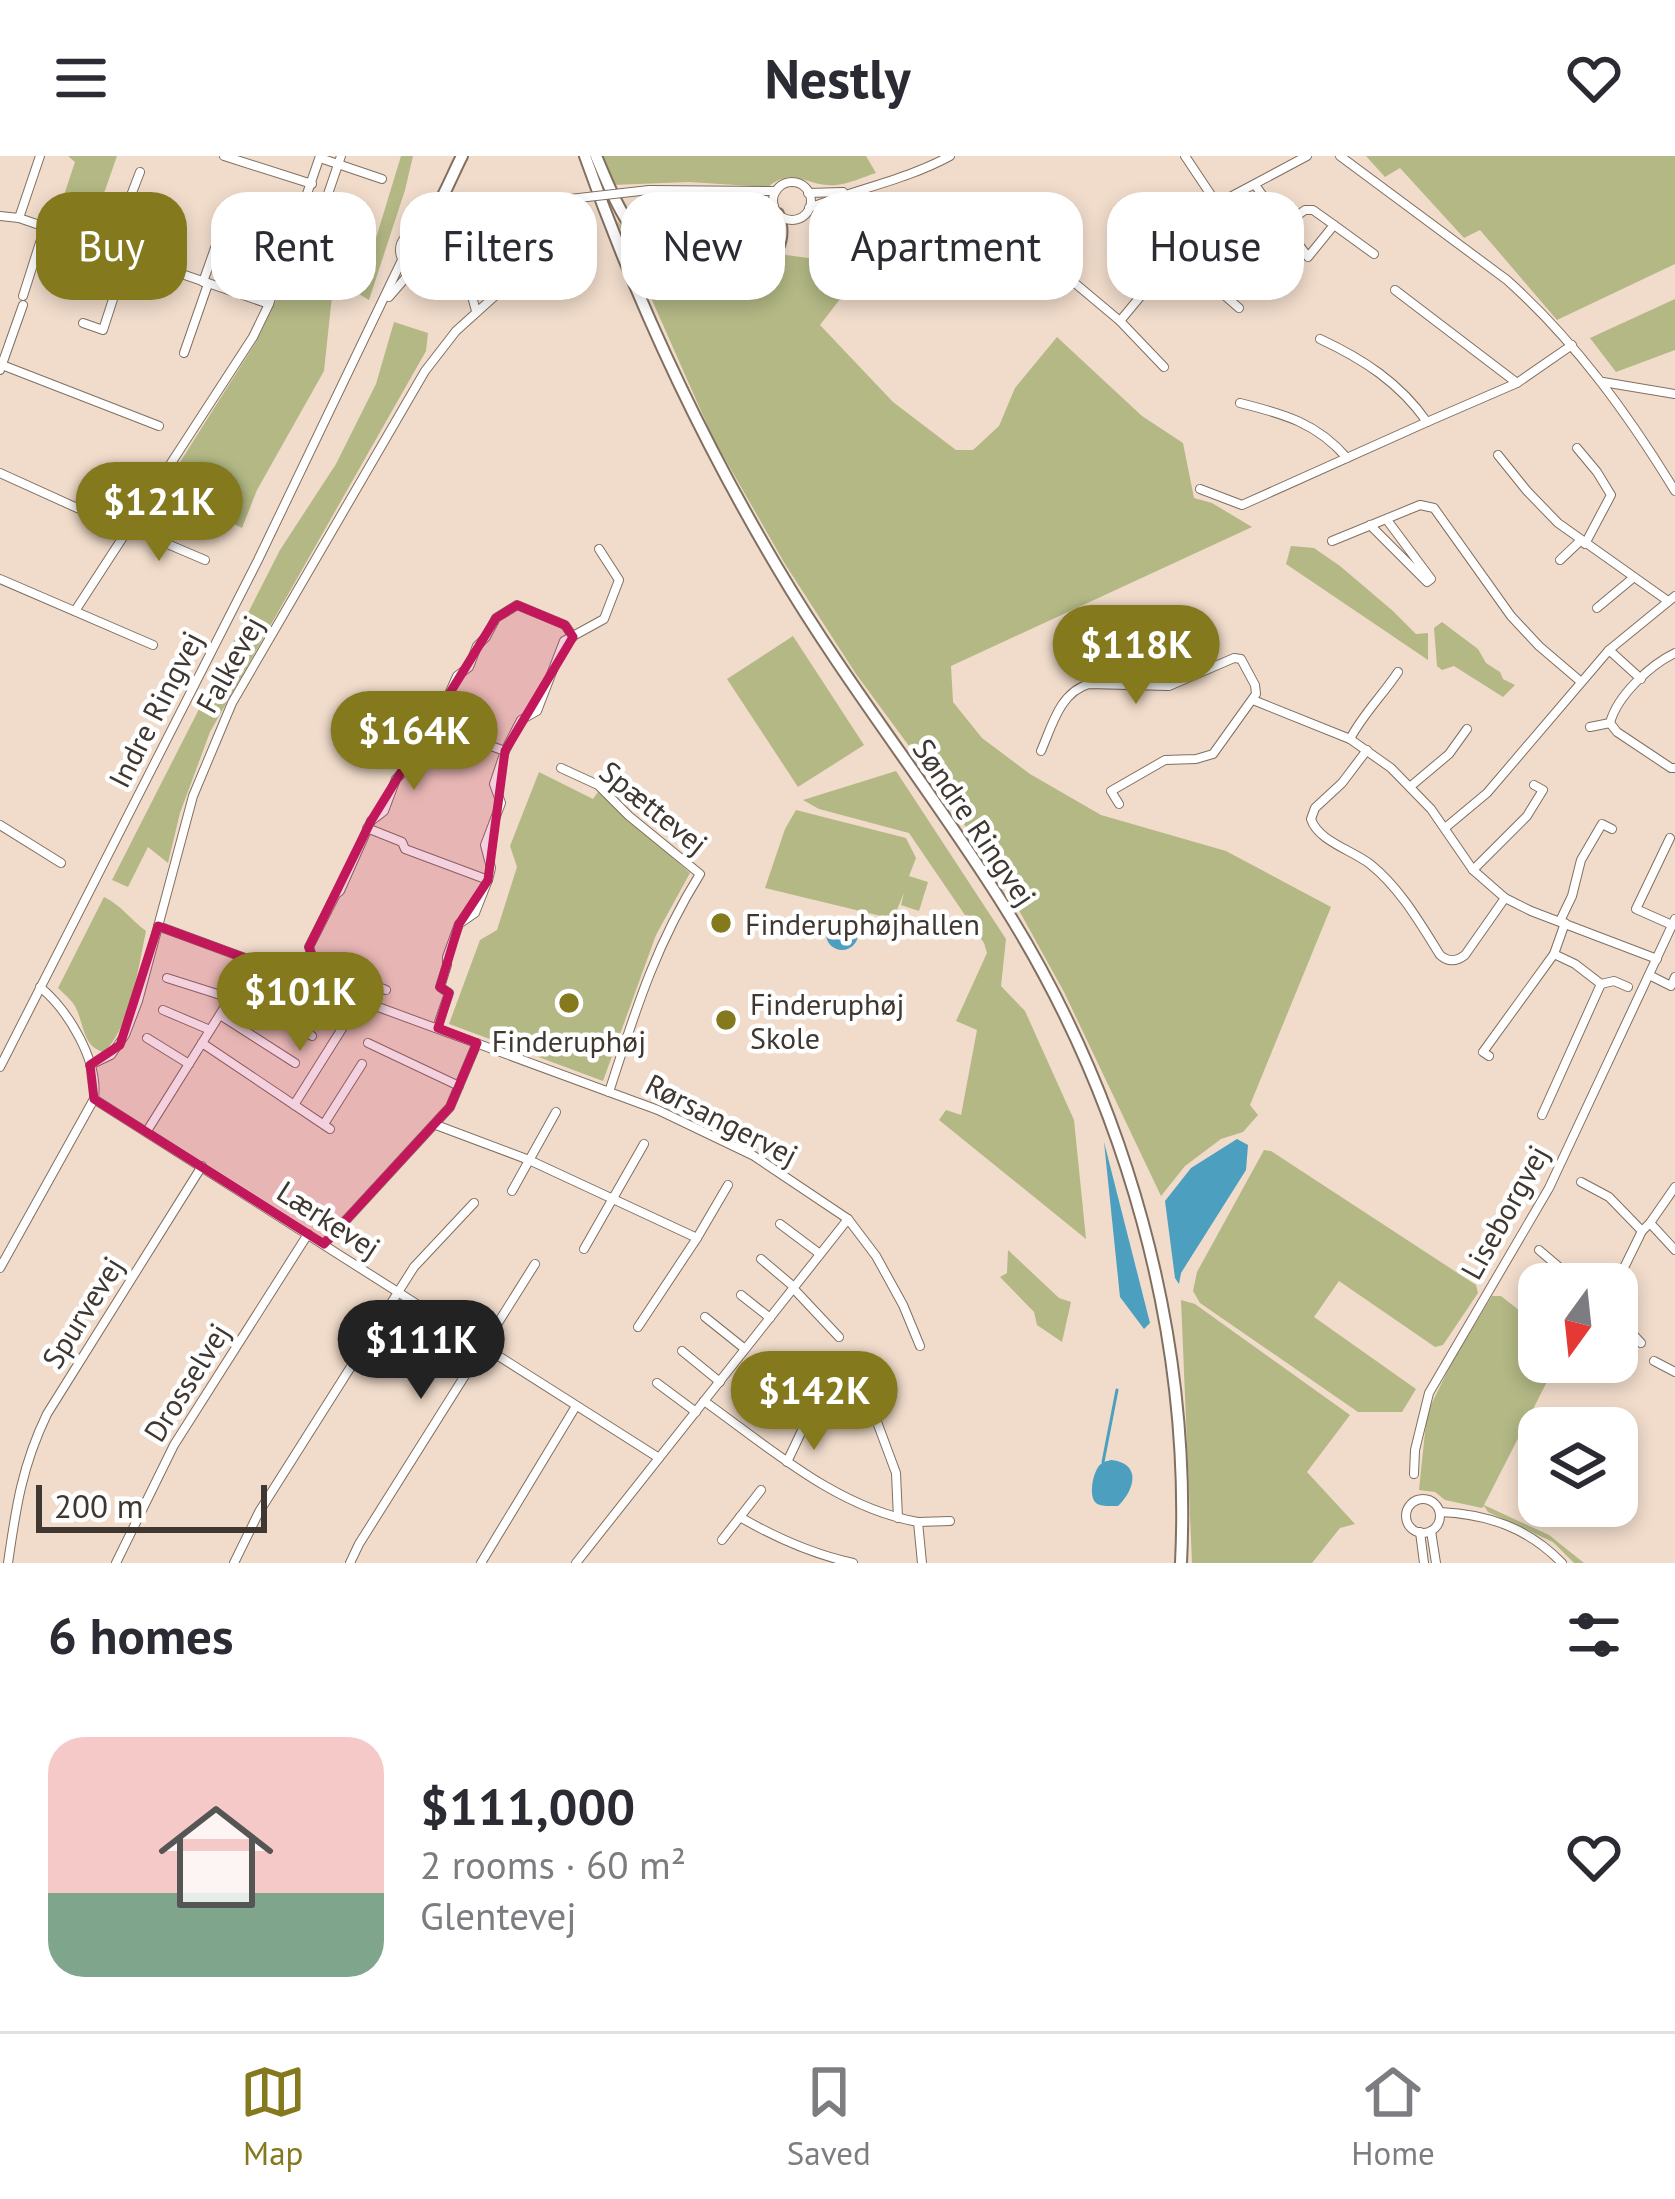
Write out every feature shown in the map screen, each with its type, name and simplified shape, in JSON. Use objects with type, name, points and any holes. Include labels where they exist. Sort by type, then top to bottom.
[{"type":"main road","points":[[443,192],[462,156]]},
{"type":"main road","name":"Søndre Ringvej","points":[[585,156],[645,308],[727,478],[837,661],[1004,905],[1050,984],[1090,1070],[1131,1181],[1171,1355],[1180,1454],[1181,1563]]},
{"type":"main road","points":[[596,156],[621,213]]},
{"type":"street","points":[[19,218],[40,156]]},
{"type":"street","points":[[224,156],[312,184]]},
{"type":"street","points":[[850,192],[950,156]]},
{"type":"street","points":[[1185,156],[1209,192]]},
{"type":"street","points":[[1241,192],[1307,156]]},
{"type":"street","points":[[1340,156],[1507,280],[1572,344],[1675,491]]},
{"type":"street","points":[[309,192],[320,157],[382,179]]},
{"type":"street","points":[[328,192],[339,160]]},
{"type":"street","points":[[132,192],[140,172]]},
{"type":"street","points":[[597,196],[649,190],[776,190],[784,184],[802,185],[809,208],[794,220],[785,215]]},
{"type":"street","points":[[1255,185],[1260,192]]},
{"type":"street","points":[[1304,211],[1313,210],[1374,254]]},
{"type":"street","points":[[0,216],[36,224]]},
{"type":"street","points":[[1304,252],[1308,257],[1334,224]]},
{"type":"street","points":[[36,257],[1,368],[160,426]]},
{"type":"street","name":"Falkevej","points":[[90,1065],[111,1055],[125,1035],[193,796],[232,703],[425,371],[456,331],[507,286],[497,264],[488,263],[477,272],[476,311]]},
{"type":"street","name":"Indre Ringvej","points":[[0,1067],[258,560],[400,265]]},
{"type":"street","points":[[184,352],[211,267]]},
{"type":"street","points":[[187,276],[269,304]]},
{"type":"street","name":"Indre Ringvej","points":[[381,308],[400,284]]},
{"type":"street","points":[[1083,290],[1164,367]]},
{"type":"street","points":[[1395,290],[1517,383]]},
{"type":"street","points":[[82,323],[103,330],[113,300]]},
{"type":"street","points":[[75,611],[235,367],[270,300]]},
{"type":"street","points":[[1120,320],[1137,300]]},
{"type":"street","points":[[1230,300],[1239,308]]},
{"type":"street","points":[[1320,339],[1393,384],[1411,398],[1427,422]]},
{"type":"street","points":[[1200,489],[1242,505],[1517,383],[1572,344]]},
{"type":"street","points":[[1602,382],[1675,394]]},
{"type":"street","points":[[1240,403],[1313,427],[1347,458]]},
{"type":"street","points":[[1560,560],[1582,542],[1611,495],[1577,448]]},
{"type":"street","points":[[1445,827],[1487,793],[1610,650],[1671,599],[1582,542],[1498,455]]},
{"type":"street","points":[[0,473],[97,517]]},
{"type":"street","points":[[1332,541],[1420,505],[1434,508],[1511,616],[1580,681]]},
{"type":"street","points":[[1370,525],[1426,582],[1430,579],[1387,520]]},
{"type":"street","points":[[130,528],[205,560]]},
{"type":"street","points":[[437,1028],[449,993],[440,987],[447,957],[460,924],[475,913],[491,868],[485,845],[501,803],[494,784],[505,752],[520,721],[537,711],[564,641],[604,619],[619,580],[599,550]]},
{"type":"street","points":[[1597,608],[1633,578]]},
{"type":"street","points":[[0,579],[153,645]]},
{"type":"street","points":[[304,979],[314,962],[309,947],[363,844],[370,821],[384,812],[430,719],[446,701],[457,676],[469,667],[496,618],[517,604],[565,625],[572,637]]},
{"type":"street","points":[[1610,650],[1640,679]]},
{"type":"street","points":[[1610,723],[1614,710],[1640,679],[1675,653]]},
{"type":"street","points":[[1041,752],[1072,690],[1089,684],[1168,686],[1241,659],[1256,694],[1213,754],[1156,764],[1111,790],[1119,803]]},
{"type":"street","points":[[1350,739],[1360,718],[1379,701],[1398,672]]},
{"type":"street","points":[[1253,700],[1367,750],[1411,786],[1473,870],[1505,898],[1657,959]]},
{"type":"street","points":[[430,719],[483,738],[505,752]]},
{"type":"street","points":[[1590,727],[1610,723]]},
{"type":"street","points":[[1610,723],[1675,768]]},
{"type":"street","points":[[1411,786],[1449,754],[1467,729]]},
{"type":"street","points":[[1367,750],[1315,808],[1311,819],[1315,830],[1390,882],[1440,956],[1449,961],[1465,955],[1505,898]]},
{"type":"street","name":"Spættevej","points":[[561,768],[598,785],[700,874],[659,947],[609,1092]]},
{"type":"street","points":[[1473,870],[1527,816],[1543,790],[1534,785]]},
{"type":"street","points":[[1489,1056],[1483,1052],[1554,954],[1581,860],[1602,824],[1612,829]]},
{"type":"street","points":[[0,825],[61,863]]},
{"type":"street","points":[[367,828],[402,842],[405,849],[488,880]]},
{"type":"street","points":[[1670,838],[1636,909],[1674,922]]},
{"type":"street","name":"Liseborgvej","points":[[1414,1474],[1429,1393],[1549,1187],[1674,922]]},
{"type":"street","name":"Rørsangervej","points":[[158,926],[658,1110],[754,1156],[848,1220],[876,1256],[920,1346]]},
{"type":"street","points":[[1554,954],[1601,984]]},
{"type":"street","points":[[147,1131],[254,960]]},
{"type":"street","points":[[314,962],[386,990]]},
{"type":"street","points":[[1649,976],[1673,984]]},
{"type":"street","points":[[167,978],[230,998]]},
{"type":"street","points":[[1601,984],[1614,981],[1628,986]]},
{"type":"street","points":[[1543,1115],[1601,984]]},
{"type":"street","points":[[0,1268],[94,1099],[96,1083],[66,1014],[40,987]]},
{"type":"street","points":[[237,988],[312,1036]]},
{"type":"street","points":[[163,1010],[210,1030]]},
{"type":"street","points":[[220,1015],[295,1063]]},
{"type":"street","points":[[294,1105],[343,1027]]},
{"type":"street","points":[[147,1037],[189,1064]]},
{"type":"street","points":[[202,1043],[327,1127],[362,1064]]},
{"type":"street","points":[[368,1043],[460,1086]]},
{"type":"street","points":[[325,1244],[450,1107],[477,1043]]},
{"type":"street","name":"Lærkevej","points":[[94,1099],[658,1458]]},
{"type":"street","points":[[512,1191],[556,1112]]},
{"type":"street","points":[[436,1124],[529,1160],[697,1238]]},
{"type":"street","points":[[584,1249],[644,1144]]},
{"type":"street","name":"Spurvevej","points":[[8,1563],[18,1495],[39,1431],[202,1166]]},
{"type":"street","points":[[1581,1182],[1609,1197],[1642,1232]]},
{"type":"street","points":[[638,1327],[728,1185]]},
{"type":"street","points":[[1626,1263],[1642,1232],[1675,1187]]},
{"type":"street","points":[[234,1563],[259,1512],[414,1267],[474,1203]]},
{"type":"street","points":[[576,1563],[848,1220]]},
{"type":"street","points":[[1650,1223],[1675,1250]]},
{"type":"street","points":[[780,1224],[820,1255]]},
{"type":"street","name":"Drosselvej","points":[[116,1563],[174,1445],[308,1234]]},
{"type":"street","points":[[1539,1250],[1555,1263]]},
{"type":"street","points":[[761,1259],[839,1336]]},
{"type":"street","points":[[350,1563],[535,1264]]},
{"type":"street","points":[[741,1295],[770,1318]]},
{"type":"street","points":[[705,1317],[745,1349]]},
{"type":"street","points":[[1638,1340],[1641,1343]]},
{"type":"street","points":[[682,1351],[720,1382]]},
{"type":"street","points":[[1654,1360],[1675,1372]]},
{"type":"street","points":[[858,1371],[896,1473],[898,1519]]},
{"type":"street","points":[[657,1383],[696,1412]]},
{"type":"street","points":[[704,1402],[821,1484],[898,1519],[950,1521]]},
{"type":"street","points":[[481,1563],[577,1406]]},
{"type":"street","points":[[787,1462],[806,1422]]},
{"type":"street","points":[[722,1540],[761,1490]]},
{"type":"street","points":[[1426,1532],[1412,1528],[1407,1520],[1410,1505],[1418,1499],[1429,1500],[1440,1512],[1470,1514],[1515,1527],[1562,1563]]},
{"type":"street","points":[[1424,1563],[1426,1532],[1438,1523],[1440,1512]]},
{"type":"street","points":[[740,1517],[808,1550],[853,1563]]},
{"type":"street","points":[[918,1522],[922,1563]]},
{"type":"street","points":[[1426,1532],[1436,1563]]},
{"type":"highlighted area","points":[[517,605],[565,625],[573,637],[505,751],[488,880],[459,924],[440,987],[449,993],[438,1028],[477,1043],[450,1107],[324,1244],[94,1099],[90,1065],[120,1045],[158,926],[321,986],[309,947],[371,821],[496,618]]},
{"type":"green space","points":[[68,156],[117,156],[104,192],[65,192],[75,162]]},
{"type":"green space","points":[[401,156],[413,156],[376,279],[376,238]]},
{"type":"green space","points":[[603,156],[866,156],[876,173],[836,185],[794,177],[768,187],[689,182],[613,185]]},
{"type":"green space","points":[[1366,156],[1675,156],[1675,264],[1557,320],[1480,230],[1464,238],[1400,168],[1385,177]]},
{"type":"green space","points":[[785,255],[809,258],[809,300],[839,300],[820,325],[893,402],[956,450],[973,450],[999,426],[1015,388],[1057,337],[1142,416],[1183,443],[1194,498],[1252,527],[951,666],[953,702],[982,738],[1030,774],[1101,815],[1226,851],[1331,907],[1250,1105],[1258,1115],[1243,1132],[1221,1139],[1185,1166],[1161,1196],[1064,992],[1006,887],[785,564],[713,438],[652,300],[785,300]]},
{"type":"green space","points":[[1675,299],[1675,350],[1616,372],[1590,338]]},
{"type":"green space","points":[[276,300],[332,300],[324,371],[257,490],[242,528],[163,489],[256,342]]},
{"type":"green space","points":[[394,322],[428,333],[426,351],[210,732],[180,813],[168,863],[148,847],[128,887],[112,880],[280,550],[336,464],[376,384]]},
{"type":"green space","points":[[1291,546],[1314,548],[1416,634],[1428,633],[1428,660],[1286,564]]},
{"type":"green space","points":[[1442,622],[1515,685],[1503,697],[1454,666],[1442,670],[1437,666],[1434,628]]},
{"type":"green space","points":[[793,636],[864,745],[798,787],[727,679]]},
{"type":"green space","points":[[896,771],[1006,939],[1001,986],[1025,1011],[1074,1120],[1086,1239],[939,1120],[946,1110],[961,1115],[977,1030],[956,1021],[987,953],[984,943],[909,833],[819,809],[803,800]]},
{"type":"green space","points":[[539,772],[593,799],[598,792],[690,873],[656,935],[603,1081],[449,1024],[480,940],[497,930],[517,867],[510,846]]},
{"type":"green space","points":[[796,810],[906,838],[916,858],[909,876],[928,882],[919,911],[901,905],[904,893],[893,919],[765,888]]},
{"type":"green space","points":[[104,897],[146,931],[127,1012],[104,1052],[91,1045],[73,1003],[58,988]]},
{"type":"green space","points":[[1264,1150],[1476,1285],[1478,1293],[1443,1345],[1435,1347],[1339,1281],[1314,1317],[1416,1389],[1402,1412],[1358,1412],[1200,1303],[1193,1291],[1197,1272]]},
{"type":"green space","points":[[1008,1250],[1059,1298],[1071,1302],[1062,1342],[1037,1325],[1034,1312],[1000,1277],[1007,1273]]},
{"type":"green space","points":[[1492,1296],[1501,1296],[1518,1309],[1518,1383],[1546,1383],[1534,1407],[1518,1407],[1518,1438],[1484,1505],[1518,1521],[1518,1526],[1484,1506],[1419,1490],[1427,1413]]},
{"type":"green space","points":[[1181,1300],[1195,1304],[1350,1415],[1307,1472],[1355,1524],[1340,1528],[1312,1563],[1192,1563]]},
{"type":"green space","points":[[1520,1527],[1549,1535],[1584,1563],[1574,1563],[1553,1542]]},
{"type":"water","points":[[842,918],[853,923],[858,934],[853,945],[842,950],[831,945],[826,934],[831,923]]},
{"type":"water","points":[[1237,1139],[1248,1145],[1246,1170],[1181,1273],[1179,1284],[1165,1201],[1191,1168]]},
{"type":"water","points":[[1104,1142],[1150,1323],[1144,1329],[1120,1297]]},
{"type":"water","points":[[1111,1460],[1128,1466],[1132,1478],[1118,1506],[1098,1504],[1092,1495],[1096,1472]]},
{"type":"waterway","points":[[1103,1462],[1117,1390]]},
{"type":"place","name":"Finderuphøjhallen","points":[[721,923]]},
{"type":"place","name":"Finderuphøj","points":[[569,1003]]},
{"type":"place","name":"Finderuphøj Skole","points":[[726,1020]]}]
